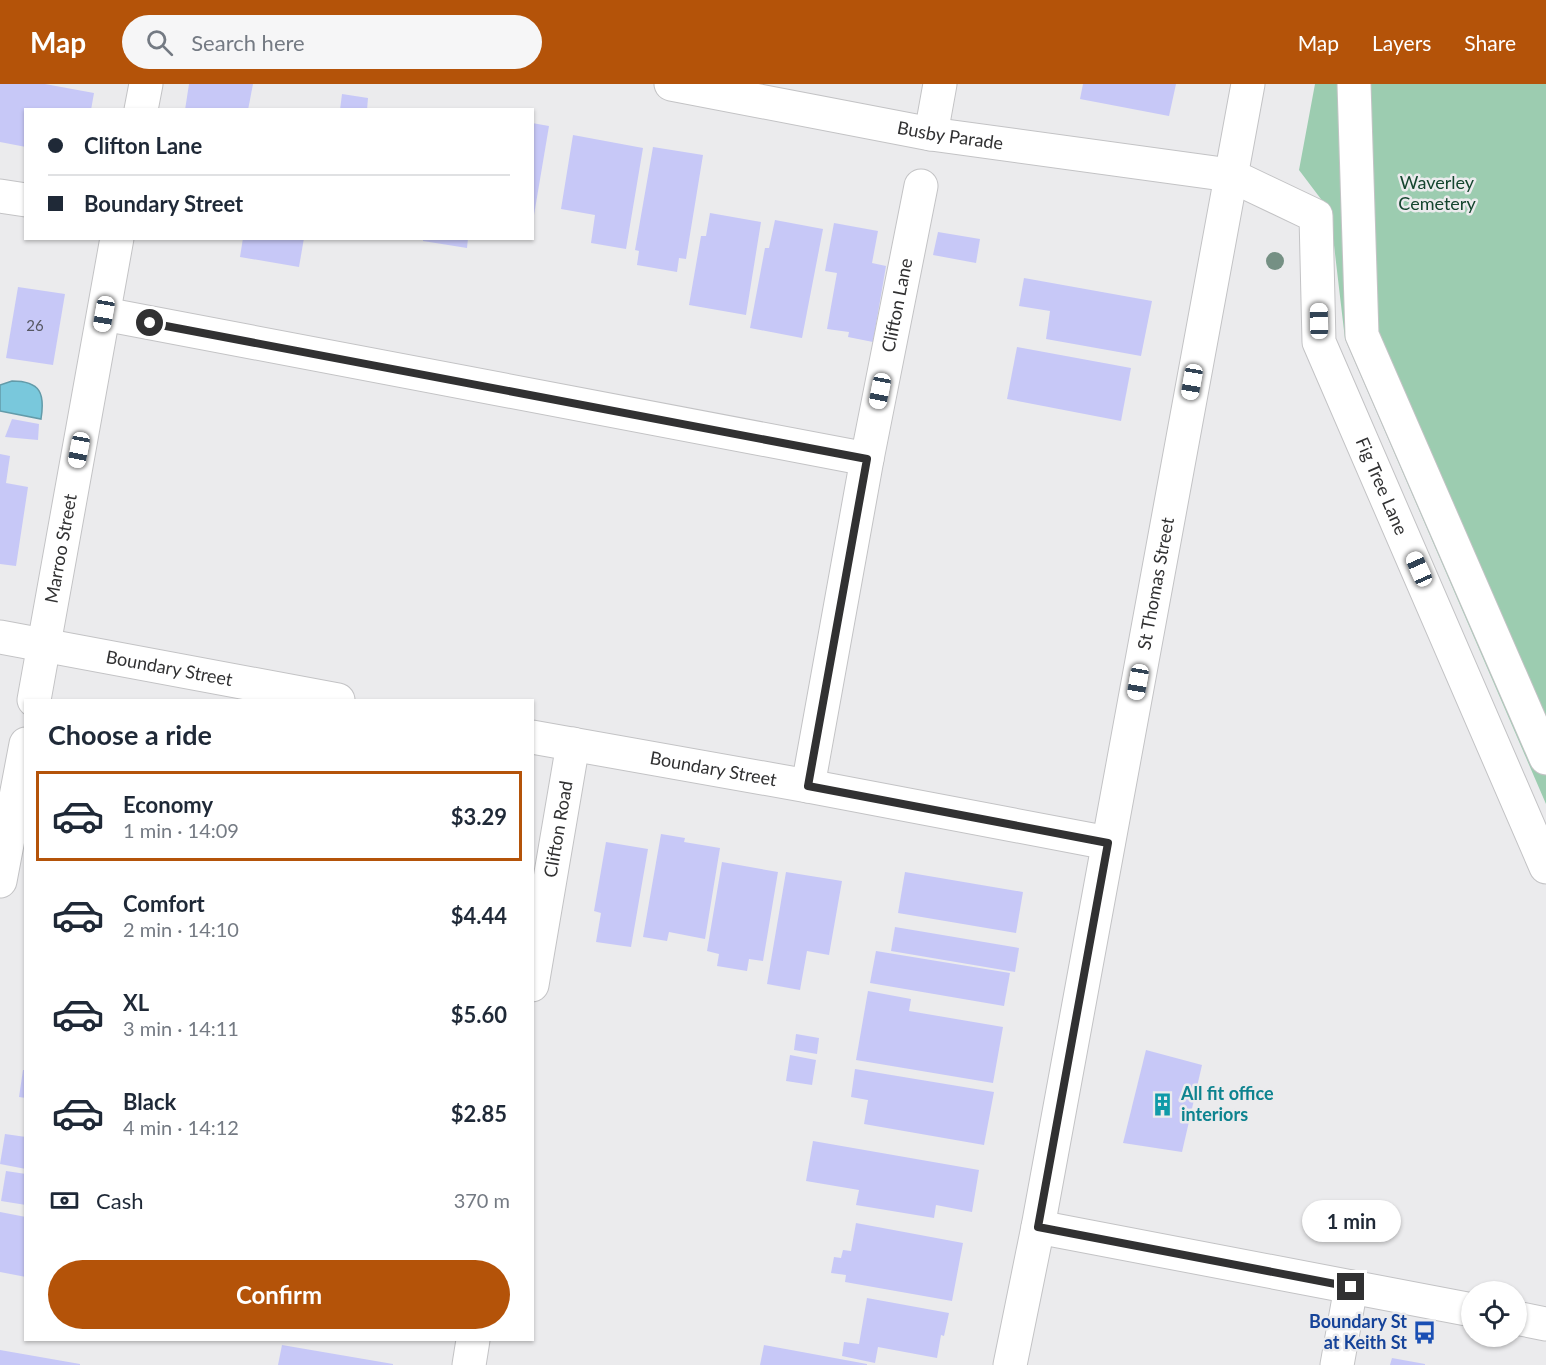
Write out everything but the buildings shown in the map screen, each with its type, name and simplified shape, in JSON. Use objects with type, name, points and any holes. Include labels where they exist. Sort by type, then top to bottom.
[{"type":"street","points":[[141,108],[146,84]]},
{"type":"street","name":"Busby Parade","points":[[671,84],[931,134],[1230,175]]},
{"type":"street","points":[[931,134],[939,84]]},
{"type":"street","name":"St Thomas Street","points":[[1010,1365],[1038,1227],[1248,84]]},
{"type":"street","points":[[1354,84],[1362,335],[1546,758]]},
{"type":"street","name":"Fig Tree Lane","points":[[1230,175],[1316,216],[1319,342],[1546,867]]},
{"type":"street","name":"Clifton Lane","points":[[808,786],[867,459],[921,186]]},
{"type":"street","points":[[0,196],[24,200]]},
{"type":"street","name":"Marroo Street","points":[[33,699],[117,240]]},
{"type":"street","points":[[104,314],[867,459]]},
{"type":"street","name":"Boundary Street","points":[[0,637],[333,699]]},
{"type":"street","name":"Boundary Street","points":[[534,737],[1108,843]]},
{"type":"street","name":"Clifton Road","points":[[534,973],[573,744]]},
{"type":"street","points":[[0,881],[24,755]]},
{"type":"street","points":[[1038,1227],[1461,1308]]},
{"type":"street","points":[[1337,1365],[1351,1287]]},
{"type":"street","points":[[1527,1320],[1546,1324]]},
{"type":"street","points":[[469,1365],[473,1341]]},
{"type":"green space","name":"Waverley Cemetery","points":[[1315,84],[1546,84],[1546,804],[1345,339],[1330,211],[1299,170]]},
{"type":"water","points":[[12,381],[29,383],[39,391],[42,403],[41,419],[0,411],[0,385]]},
{"type":"place","name":"All fit office interiors","points":[[1163,1104]]},
{"type":"place","name":"Boundary St at Keith St","points":[[1425,1332]]},
{"type":"route","points":[[150,323],[867,459],[808,786],[1108,843],[1038,1227],[1351,1287]]}]
